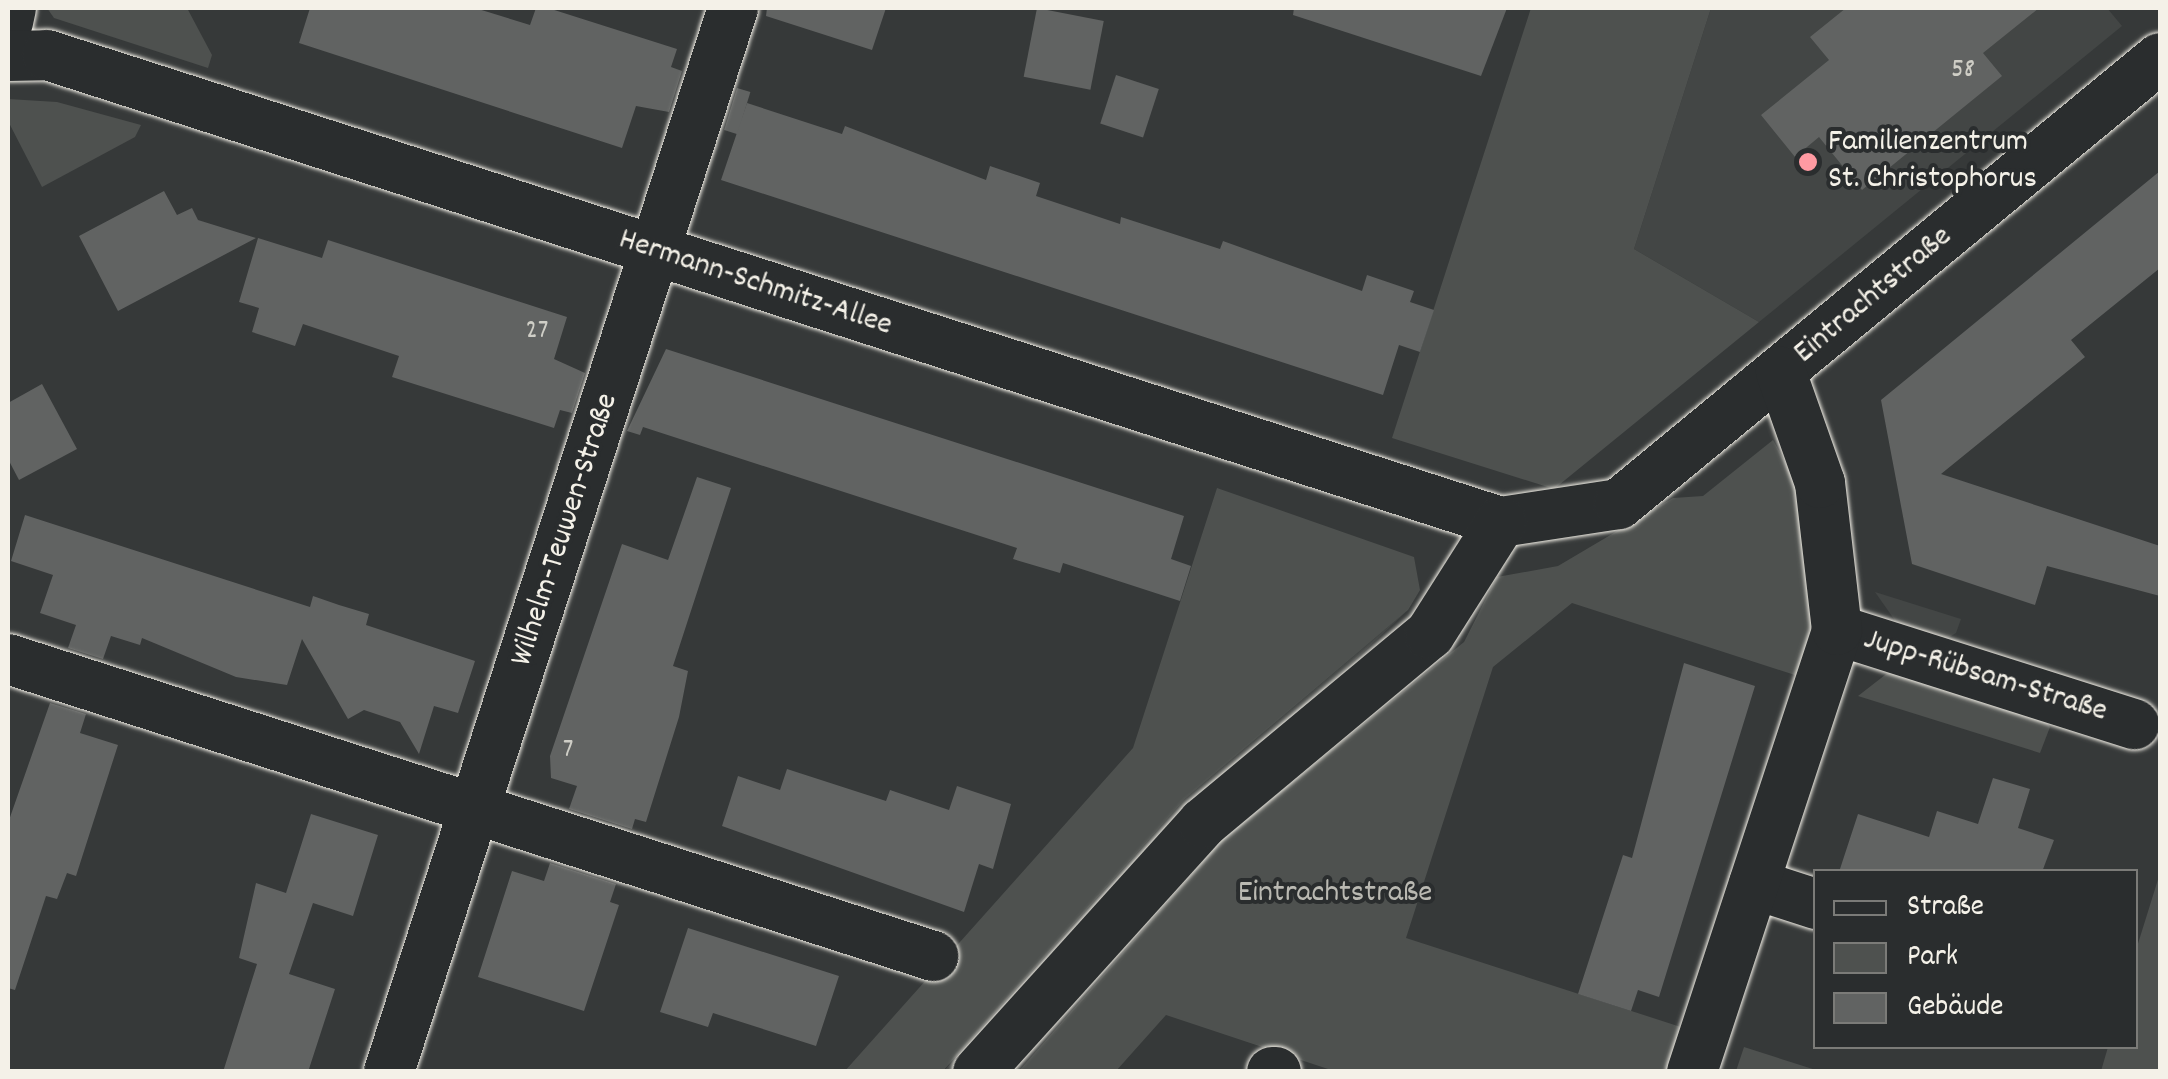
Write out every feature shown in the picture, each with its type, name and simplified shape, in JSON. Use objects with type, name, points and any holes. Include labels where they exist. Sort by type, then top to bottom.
[{"type":"street","points":[[8,22],[11,8]]},
{"type":"street","name":"Wilhelm-Teuwen-Straße","points":[[389,1072],[733,8]]},
{"type":"street","name":"Hermann-Schmitz-Allee","points":[[8,56],[48,56],[1501,522]]},
{"type":"street","name":"Eintrachtstraße","points":[[1501,522],[1619,504],[2160,58]]},
{"type":"street","name":"Jupp-Rübsam-Straße","points":[[1692,1072],[1837,630],[1820,483],[1781,372]]},
{"type":"street","points":[[978,1072],[1203,823],[1430,634],[1501,522]]},
{"type":"street","name":"Jupp-Rübsam-Straße","points":[[1837,630],[2134,724]]},
{"type":"street","points":[[8,659],[934,956]]},
{"type":"street","points":[[1754,884],[1813,903]]},
{"type":"shaded area","name":"Familienzentrum St. Christophorus","points":[[1711,8],[2107,8],[2122,26],[1759,322],[1634,249]]},
{"type":"shaded area","points":[[1875,592],[1961,619],[1956,633],[1941,642],[1901,629]]},
{"type":"shaded area","points":[[1408,610],[1214,792],[958,1071],[943,1072],[1185,799]]},
{"type":"green space","points":[[47,8],[187,8],[212,55],[208,68],[54,18]]},
{"type":"green space","points":[[1531,8],[1711,8],[1634,249],[1759,322],[1554,489],[1392,438]]},
{"type":"green space","points":[[8,99],[57,102],[141,125],[135,137],[42,187],[8,121]]},
{"type":"green space","points":[[1773,440],[1803,495],[1813,613],[1801,677],[1572,603],[1493,667],[1406,938],[1687,1029],[1674,1071],[1334,1071],[1166,1015],[1116,1071],[1018,1072],[1223,839],[1464,642],[1497,577],[1558,566],[1673,498],[1703,496]]},
{"type":"green space","points":[[1217,488],[1414,557],[1420,590],[1408,610],[1185,799],[943,1071],[844,1072],[1133,748]]},
{"type":"green space","points":[[1894,668],[2039,713],[2050,727],[2040,753],[1858,696]]},
{"type":"green space","points":[[2160,873],[2160,1071],[2101,1071],[2107,1049],[2138,1049],[2138,944]]},
{"type":"green space","points":[[1744,1047],[1819,1071],[1736,1071]]},
{"type":"building","points":[[310,8],[475,8],[530,25],[536,8],[548,8],[677,49],[671,67],[682,71],[669,112],[636,106],[622,148],[299,43]]},
{"type":"building","points":[[767,8],[886,8],[872,50],[766,16]]},
{"type":"building","points":[[1037,8],[1104,21],[1090,90],[1024,77]]},
{"type":"building","points":[[1294,8],[1507,8],[1481,76],[1293,15]]},
{"type":"building","points":[[1846,8],[2039,8],[1983,53],[2002,76],[1862,190],[1819,137],[1795,157],[1761,115],[1829,60],[1810,37]]},
{"type":"building","points":[[1116,75],[1159,89],[1143,137],[1100,124]]},
{"type":"building","points":[[737,88],[750,92],[738,134],[724,130]]},
{"type":"building","points":[[747,103],[842,134],[845,126],[986,180],[990,166],[1040,183],[1036,196],[1120,224],[1121,217],[1220,249],[1223,241],[1362,291],[1367,275],[1414,291],[1410,302],[1434,310],[1420,352],[1399,345],[1383,395],[721,180]]},
{"type":"building","points":[[2160,171],[2160,268],[2071,340],[2085,357],[1941,474],[2160,546],[2160,596],[2047,566],[2035,605],[1912,564],[1881,400]]},
{"type":"building","points":[[164,191],[177,215],[192,208],[198,220],[256,238],[118,311],[79,236]]},
{"type":"building","points":[[258,238],[322,258],[328,240],[567,317],[554,359],[585,373],[572,413],[560,410],[554,428],[392,377],[399,356],[303,324],[295,346],[252,332],[259,308],[239,302]]},
{"type":"building","points":[[666,349],[1184,516],[1171,559],[1191,566],[1180,601],[1063,563],[1060,573],[1013,559],[1017,548],[643,427],[640,435],[627,431]]},
{"type":"building","points":[[42,384],[77,449],[19,480],[8,459],[8,403]]},
{"type":"building","points":[[697,477],[731,488],[673,666],[688,671],[679,717],[646,822],[635,819],[632,829],[569,809],[577,786],[551,778],[550,756],[622,544],[668,560]]},
{"type":"building","points":[[25,515],[310,607],[313,596],[369,614],[366,625],[475,661],[458,713],[434,706],[419,754],[400,722],[364,710],[348,719],[302,639],[287,685],[236,677],[142,638],[140,645],[111,636],[103,659],[68,648],[76,625],[40,613],[53,575],[11,561]]},
{"type":"building","points":[[1684,663],[1755,686],[1659,997],[1638,990],[1631,1011],[1578,994],[1623,855],[1632,858]]},
{"type":"building","points":[[50,703],[86,714],[80,733],[118,745],[76,876],[67,873],[57,899],[46,896],[15,990],[8,988],[8,823]]},
{"type":"building","points":[[787,769],[886,801],[890,790],[949,810],[957,786],[1011,804],[993,869],[979,864],[964,912],[722,826],[738,776],[780,790]]},
{"type":"building","points":[[1993,778],[2030,789],[2018,828],[2054,840],[2043,869],[1840,869],[1858,814],[1929,837],[1937,811],[1978,824]]},
{"type":"building","points":[[311,814],[378,835],[353,916],[313,903],[289,974],[335,989],[308,1072],[223,1072],[257,964],[239,958],[256,883],[286,893]]},
{"type":"building","points":[[550,863],[616,884],[610,902],[619,905],[584,1011],[478,977],[512,871],[544,881]]},
{"type":"building","points":[[688,928],[839,976],[816,1046],[713,1013],[708,1027],[660,1012]]},
{"type":"place","name":"Familienzentrum St. Christophorus","points":[[1808,162]]}]
